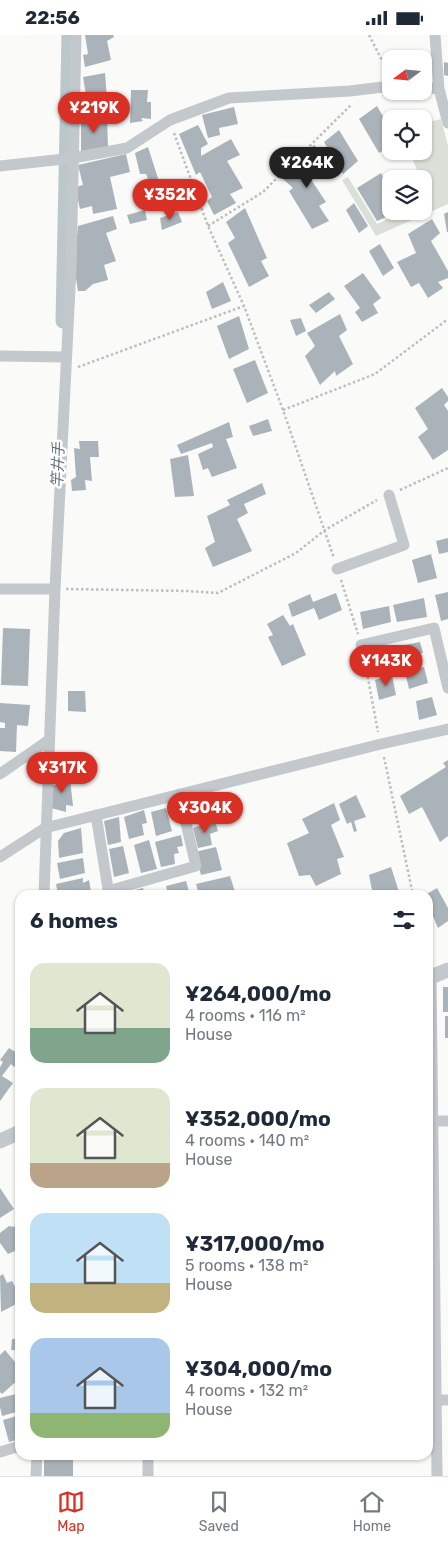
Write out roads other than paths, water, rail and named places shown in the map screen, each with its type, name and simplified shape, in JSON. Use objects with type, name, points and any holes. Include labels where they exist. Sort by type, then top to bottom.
[{"type":"street","points":[[44,890],[55,589],[71,268],[76,35]]},
{"type":"street","points":[[435,35],[440,89],[448,121]]},
{"type":"street","points":[[0,166],[127,148],[170,120],[229,98],[382,87]]},
{"type":"street","points":[[432,88],[440,89]]},
{"type":"street","points":[[0,356],[66,357]]},
{"type":"street","points":[[337,569],[404,545],[389,495]]},
{"type":"street","points":[[0,589],[55,589]]},
{"type":"street","points":[[361,645],[434,628],[448,688]]},
{"type":"street","points":[[0,857],[46,828],[448,729]]},
{"type":"street","points":[[0,774],[49,740]]},
{"type":"street","points":[[118,890],[196,866],[179,795]]},
{"type":"street","points":[[96,815],[108,890]]},
{"type":"street","points":[[433,976],[448,971]]},
{"type":"street","points":[[433,1121],[448,1121]]},
{"type":"street","points":[[0,1141],[15,1134]]},
{"type":"street","points":[[433,1241],[437,1476]]},
{"type":"street","points":[[0,1452],[15,1448]]},
{"type":"street","points":[[36,1460],[36,1476]]},
{"type":"street","points":[[148,1460],[148,1476]]},
{"type":"waterway","name":"竿井手","points":[[63,321],[69,35]]}]
